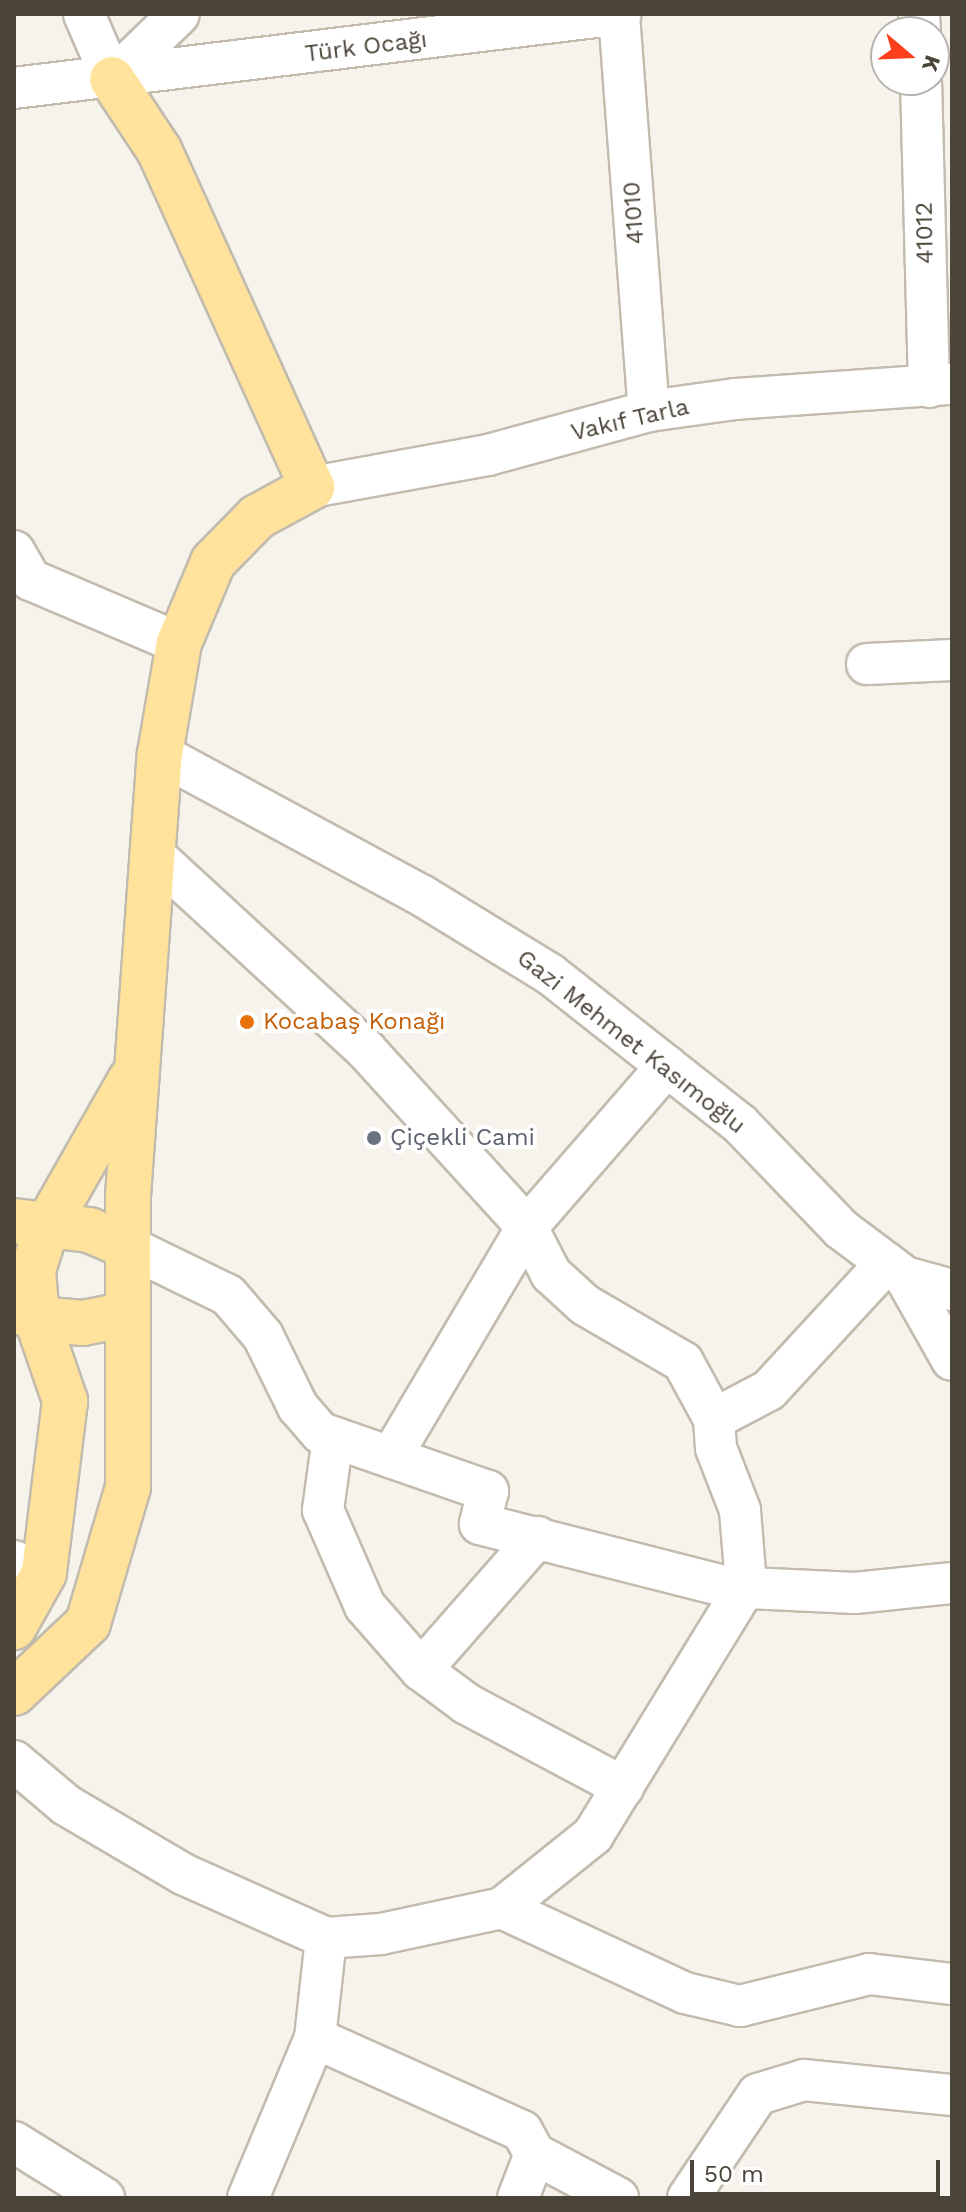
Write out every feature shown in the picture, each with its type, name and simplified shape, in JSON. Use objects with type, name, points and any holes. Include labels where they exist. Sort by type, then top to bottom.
[{"type":"main road","points":[[14,1693],[88,1623],[128,1487],[127,1246],[136,1070],[160,754],[179,643],[213,562],[257,517],[312,487],[159,150],[112,79]]},
{"type":"main road","points":[[14,1627],[65,1401],[25,1314],[33,1270],[31,1223],[136,1070]]},
{"type":"main road","points":[[31,1223],[89,1230],[127,1246]]},
{"type":"main road","points":[[25,1314],[83,1323],[128,1314]]},
{"type":"street","points":[[84,14],[112,79],[179,14]]},
{"type":"street","name":"Türk Ocağı","points":[[14,88],[112,79],[620,15]]},
{"type":"street","name":"41010","points":[[620,15],[649,411]]},
{"type":"street","name":"41012","points":[[922,96],[940,386]]},
{"type":"street","name":"Vakıf Tarla","points":[[312,487],[488,455],[649,411],[735,399],[940,386]]},
{"type":"street","points":[[14,551],[31,580],[179,643]]},
{"type":"street","points":[[867,664],[952,660]]},
{"type":"street","name":"Gazi Mehmet Kasımoğlu","points":[[160,754],[421,895],[512,950],[667,1066],[740,1124],[841,1229],[895,1270],[952,1360]]},
{"type":"street","points":[[14,1761],[66,1805],[183,1874],[326,1938],[381,1934],[502,1908],[593,1835],[746,1585],[740,1510],[716,1448],[714,1419],[683,1362],[585,1305],[551,1274],[527,1227],[366,1050],[152,853]]},
{"type":"street","points":[[391,1457],[527,1227],[667,1066]]},
{"type":"street","points":[[127,1246],[187,1279],[228,1295],[263,1336],[298,1407],[321,1433],[488,1491],[480,1524],[727,1587],[746,1585],[855,1593],[952,1583]]},
{"type":"street","points":[[714,1419],[769,1390],[895,1270],[952,1290]]},
{"type":"street","points":[[128,1314],[187,1279]]},
{"type":"street","points":[[333,1437],[323,1510],[365,1606],[421,1670],[467,1704],[623,1787]]},
{"type":"street","points":[[421,1670],[538,1537]]},
{"type":"street","points":[[502,1908],[685,1993],[740,2006],[869,1974],[952,1984]]},
{"type":"street","points":[[248,2198],[315,2038],[326,1938]]},
{"type":"street","points":[[315,2038],[522,2131],[535,2154],[618,2198]]},
{"type":"street","points":[[688,2198],[758,2094],[804,2080],[952,2095]]},
{"type":"street","points":[[14,2142],[104,2198]]},
{"type":"street","points":[[518,2198],[535,2154]]},
{"type":"place","name":"Kocabaş Konağı","points":[[247,1022]]},
{"type":"place","name":"Çiçekli Cami","points":[[374,1138]]}]
